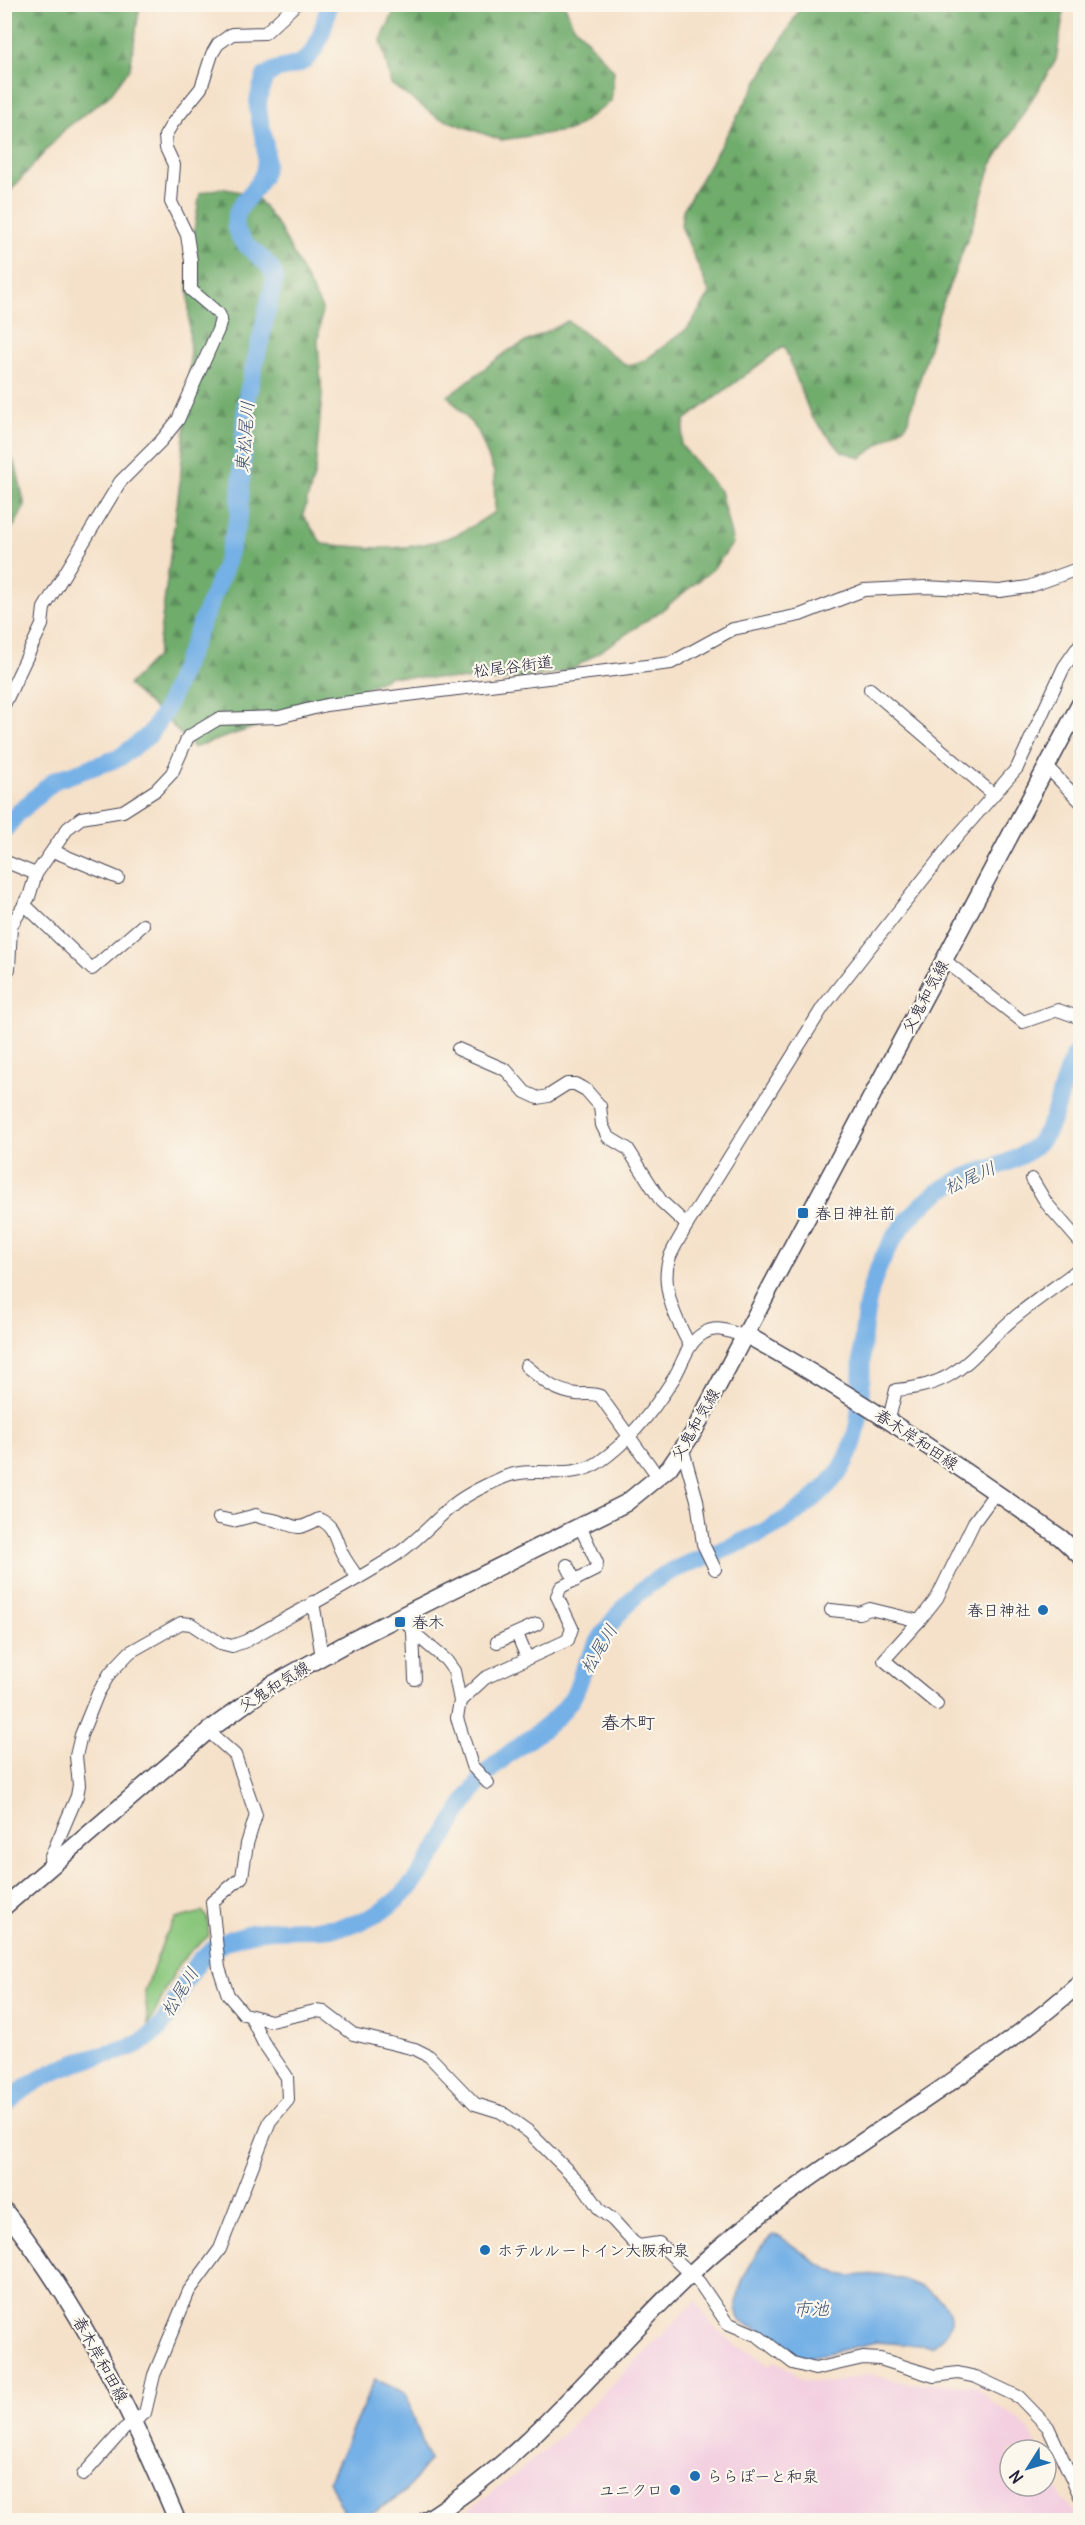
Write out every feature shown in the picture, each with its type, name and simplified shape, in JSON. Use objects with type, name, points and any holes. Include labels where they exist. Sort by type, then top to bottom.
[{"type":"main road","name":"父鬼和気線","points":[[4,1907],[208,1731],[271,1685],[626,1503],[659,1478],[683,1450],[1080,704]]},
{"type":"main road","name":"春木岸和田線","points":[[743,1336],[752,1338],[842,1389],[884,1416],[1061,1538],[1080,1556]]},
{"type":"main road","points":[[426,2520],[474,2486],[525,2443],[718,2249],[800,2185],[975,2066],[1080,1983]]},
{"type":"main road","name":"春木岸和田線","points":[[4,2210],[84,2326],[135,2421],[177,2520]]},
{"type":"street","points":[[4,705],[42,625],[44,608],[120,482],[161,441],[178,420],[218,330],[221,319],[219,314],[191,290],[191,261],[187,236],[171,202],[174,165],[166,148],[165,136],[201,88],[212,54],[218,44],[232,34],[265,33],[296,4]]},
{"type":"street","name":"松尾谷街道","points":[[9,969],[11,926],[24,904],[36,874],[68,828],[81,818],[123,811],[156,790],[172,773],[188,737],[218,719],[279,717],[327,705],[671,663],[733,629],[800,615],[864,590],[925,587],[1000,591],[1028,587],[1080,568]]},
{"type":"street","points":[[690,1346],[675,1317],[666,1271],[670,1257],[687,1225],[823,1007],[993,794],[1017,768],[1064,667],[1080,644]]},
{"type":"street","points":[[870,689],[993,794]]},
{"type":"street","points":[[1047,767],[1080,801]]},
{"type":"street","points":[[53,851],[118,878]]},
{"type":"street","points":[[4,861],[36,874]]},
{"type":"street","points":[[24,904],[92,969],[143,925]]},
{"type":"street","points":[[944,960],[1023,1022],[1058,1010],[1080,1018]]},
{"type":"street","points":[[458,1049],[506,1070],[525,1092],[538,1098],[548,1096],[567,1084],[575,1084],[586,1090],[600,1106],[602,1125],[608,1137],[628,1149],[661,1201],[687,1225]]},
{"type":"street","points":[[1032,1179],[1047,1204],[1080,1242]]},
{"type":"street","points":[[884,1416],[896,1390],[909,1389],[952,1376],[1012,1319],[1080,1268]]},
{"type":"street","points":[[51,1866],[50,1859],[79,1785],[76,1755],[81,1735],[98,1693],[110,1673],[130,1652],[181,1623],[191,1624],[220,1643],[232,1646],[246,1641],[358,1578],[416,1540],[452,1505],[502,1478],[521,1471],[560,1473],[587,1468],[630,1435],[672,1381],[690,1346],[705,1332],[722,1329],[743,1336]]},
{"type":"street","points":[[526,1366],[552,1388],[579,1394],[592,1392],[600,1396],[659,1478]]},
{"type":"street","points":[[683,1450],[697,1500],[703,1544],[714,1568]]},
{"type":"street","points":[[937,1704],[884,1660],[937,1598],[974,1522],[996,1492]]},
{"type":"street","points":[[219,1518],[233,1521],[256,1515],[264,1520],[274,1520],[295,1528],[303,1528],[319,1519],[328,1523],[335,1532],[340,1550],[358,1578]]},
{"type":"street","points":[[460,1701],[485,1678],[527,1658],[568,1645],[572,1628],[557,1596],[561,1587],[595,1570],[597,1563],[580,1526]]},
{"type":"street","points":[[567,1565],[574,1581]]},
{"type":"street","points":[[313,1602],[322,1658]]},
{"type":"street","points":[[831,1610],[859,1613],[870,1610],[919,1621]]},
{"type":"street","points":[[404,1616],[413,1632],[415,1642],[412,1654],[415,1679]]},
{"type":"street","points":[[497,1642],[537,1624]]},
{"type":"street","points":[[413,1632],[446,1660],[454,1671],[460,1701],[457,1718],[472,1766],[488,1783]]},
{"type":"street","points":[[517,1634],[527,1658]]},
{"type":"street","points":[[208,1731],[234,1755],[256,1815],[247,1844],[242,1877],[212,1902],[219,1968],[233,2004],[244,2014],[271,2021],[315,2011],[324,2012],[353,2034],[415,2049],[429,2056],[475,2104],[501,2112],[529,2132],[584,2187],[600,2210],[613,2220],[633,2242],[639,2246],[659,2244],[693,2274],[727,2323],[758,2336],[793,2363],[815,2369],[863,2358],[880,2359],[934,2376],[958,2373],[976,2377],[1019,2397],[1048,2427],[1080,2496]]},
{"type":"street","points":[[83,2475],[124,2429],[145,2413],[154,2375],[189,2291],[220,2249],[270,2121],[288,2100],[286,2077],[263,2042],[251,2017]]},
{"type":"shaded area","points":[[696,2301],[711,2324],[737,2347],[750,2351],[769,2366],[775,2361],[791,2370],[801,2380],[829,2383],[871,2374],[906,2383],[978,2387],[991,2401],[1017,2418],[1028,2429],[1033,2438],[998,2438],[998,2498],[1058,2498],[1058,2491],[1080,2520],[453,2520],[487,2497],[550,2446]]},
{"type":"green space","points":[[5,4],[140,5],[130,68],[109,96],[65,129],[5,197]]},
{"type":"green space","points":[[397,5],[565,5],[572,23],[614,71],[611,101],[572,130],[501,140],[437,117],[391,84],[381,40]]},
{"type":"green space","points":[[802,5],[1065,5],[1056,60],[991,166],[972,227],[939,313],[907,424],[861,458],[841,451],[811,416],[784,346],[685,420],[681,445],[720,491],[733,543],[713,569],[661,611],[570,671],[495,681],[390,676],[351,695],[193,748],[171,724],[128,685],[157,656],[180,481],[190,365],[188,270],[200,193],[221,188],[255,195],[279,227],[322,309],[318,342],[322,396],[315,473],[303,515],[322,544],[386,548],[417,545],[450,537],[495,512],[494,472],[478,431],[448,396],[508,351],[568,321],[627,366],[645,360],[688,328],[710,294],[681,226],[683,210]]},
{"type":"green space","points":[[5,445],[16,466],[25,506],[14,526],[5,530]]},
{"type":"green space","points":[[202,1912],[207,1917],[209,1936],[179,1965],[148,2025],[145,1991],[165,1936],[176,1919]]},
{"type":"water","name":"市池","points":[[773,2235],[781,2237],[819,2264],[835,2272],[849,2276],[885,2275],[899,2278],[928,2291],[949,2310],[951,2321],[946,2333],[932,2346],[876,2342],[802,2359],[766,2333],[744,2324],[737,2311],[737,2300],[745,2274],[759,2250]]},
{"type":"water","points":[[375,2379],[405,2393],[429,2460],[405,2492],[368,2516],[353,2514],[351,2520],[344,2520],[344,2512],[329,2481]]},
{"type":"waterway","name":"東松尾川","points":[[4,830],[18,813],[55,780],[119,758],[149,735],[165,711],[224,569],[239,516],[246,401],[275,278],[268,265],[239,236],[236,220],[241,206],[261,179],[266,164],[258,104],[265,76],[275,70],[300,63],[307,58],[317,45],[329,4]]},
{"type":"waterway","name":"松尾川","points":[[4,2106],[33,2083],[55,2071],[129,2048],[150,2036],[169,2015],[197,1963],[225,1942],[248,1934],[270,1930],[335,1928],[356,1923],[378,1913],[401,1896],[413,1884],[434,1854],[464,1804],[485,1775],[551,1722],[573,1697],[583,1671],[602,1636],[637,1594],[670,1572],[749,1539],[783,1521],[814,1499],[840,1470],[849,1455],[854,1439],[860,1405],[863,1335],[867,1308],[873,1281],[887,1250],[905,1223],[929,1199],[956,1182],[1023,1155],[1037,1144],[1051,1122],[1068,1071],[1080,1048]]},
{"type":"place","name":"春日神社前","points":[[803,1213]]},
{"type":"place","name":"春日神社","points":[[1043,1610]]},
{"type":"place","name":"春木","points":[[400,1622]]},
{"type":"place","name":"ホテルルートイン大阪和泉","points":[[485,2250]]},
{"type":"place","name":"ららぽーと和泉","points":[[695,2476]]},
{"type":"place","name":"ユニクロ","points":[[675,2490]]},
{"type":"district","name":"春木町","points":[[628,1723]]}]
